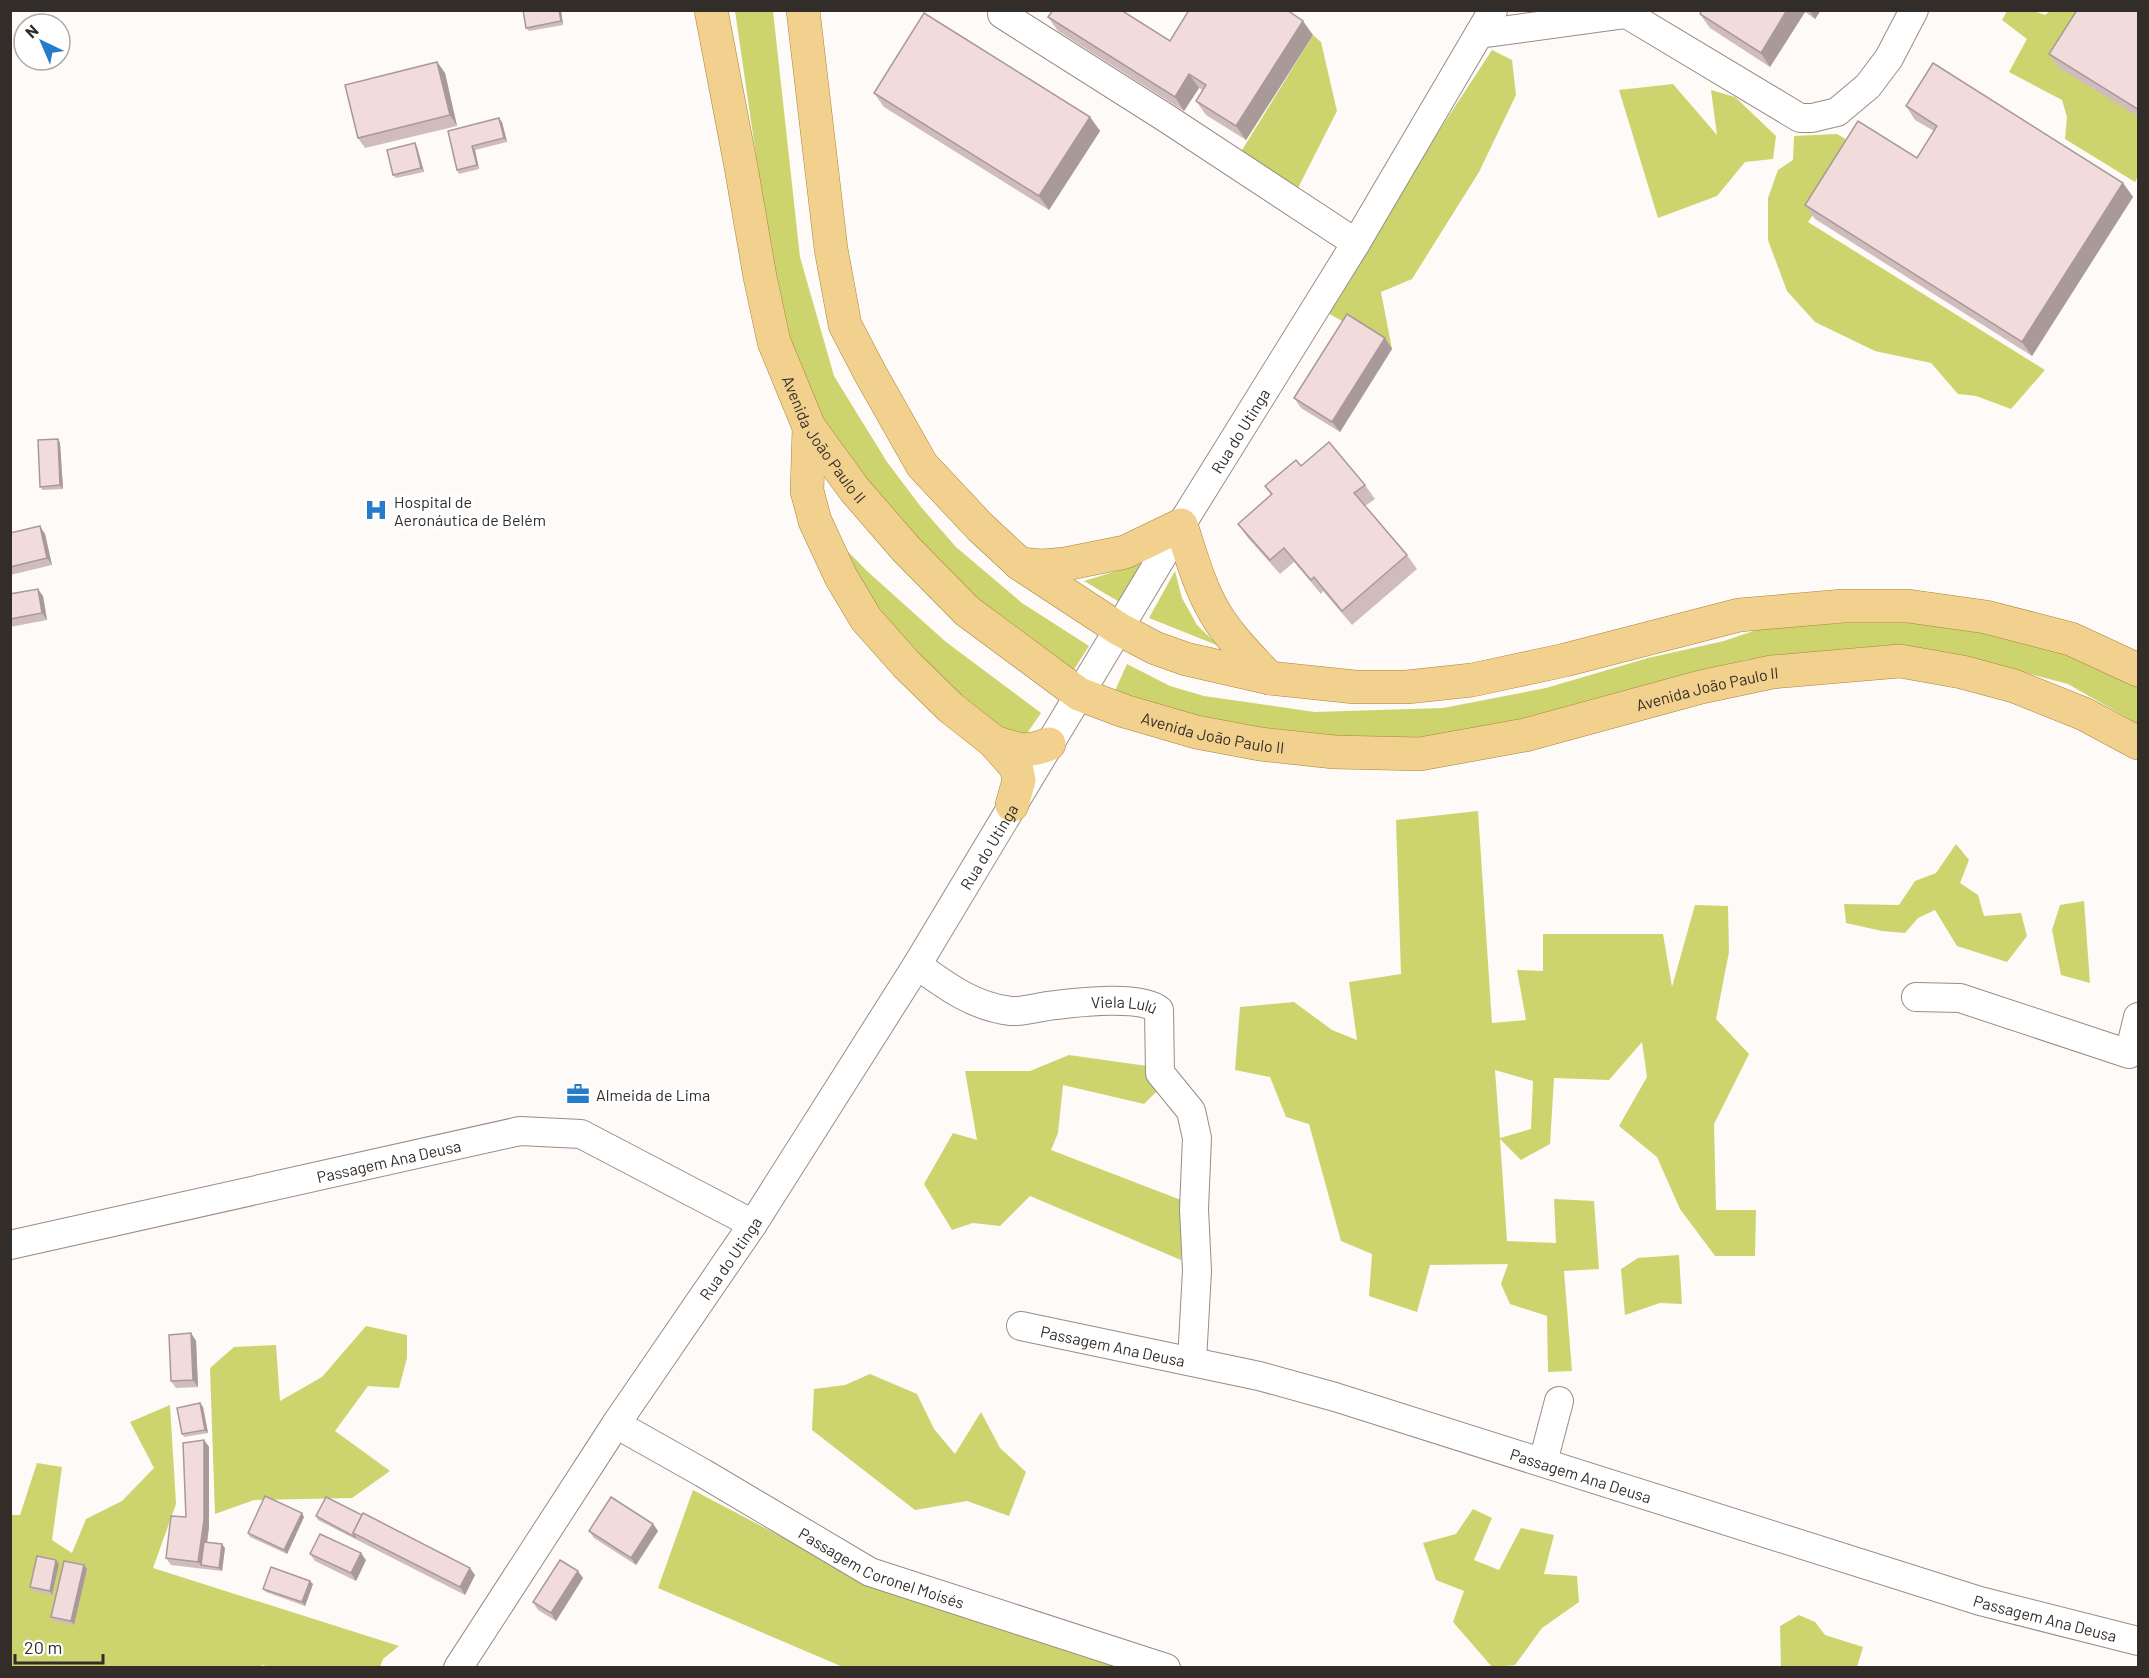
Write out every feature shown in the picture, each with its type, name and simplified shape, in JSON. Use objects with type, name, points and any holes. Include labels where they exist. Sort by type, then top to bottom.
[{"type":"main road","name":"Avenida João Paulo II","points":[[711,10],[774,342],[809,428],[854,489],[906,549],[967,611],[1079,694],[1124,711],[1196,732],[1260,744],[1334,752],[1420,754],[1525,735],[1701,687],[1772,672],[1900,662],[1962,672],[2014,686],[2084,714],[2139,743]]},
{"type":"main road","points":[[803,10],[830,237],[845,324],[870,373],[922,465],[980,528],[1020,564],[1119,629],[1155,648],[1186,659],[1269,678],[1355,687],[1407,687],[1472,680],[1565,660],[1739,615],[1843,606],[1908,606],[1986,617],[2071,639],[2139,670]]},
{"type":"main road","points":[[809,428],[807,491],[815,521],[841,577],[866,619],[906,664],[951,708],[994,742],[1016,767],[1019,780],[1012,805]]},
{"type":"main road","points":[[1020,564],[1042,566],[1065,564],[1125,552],[1181,525],[1201,584],[1215,612],[1229,633],[1269,678]]},
{"type":"main road","points":[[994,742],[1018,750],[1033,750],[1049,744]]},
{"type":"street","points":[[1486,22],[1624,12],[1800,118],[1812,118],[1837,112],[1868,86],[1889,57],[1914,10]]},
{"type":"street","points":[[1002,14],[1356,243]]},
{"type":"street","name":"Rua do Utinga","points":[[458,1668],[616,1424],[753,1224],[917,965],[1181,525],[1356,243],[1486,22]]},
{"type":"street","name":"Viela Lulú","points":[[917,965],[968,999],[991,1007],[1013,1011],[1093,1001],[1143,1002],[1159,1010],[1160,1072],[1191,1111],[1197,1138],[1194,1209],[1197,1271],[1192,1361]]},
{"type":"street","points":[[1916,997],[1960,998],[2129,1054],[2139,1017]]},
{"type":"street","name":"Passagem Ana Deusa","points":[[10,1245],[520,1131],[581,1134],[753,1224]]},
{"type":"street","name":"Passagem Ana Deusa","points":[[1021,1326],[1259,1376],[1335,1397],[1980,1600],[2139,1641]]},
{"type":"street","points":[[1543,1462],[1559,1401]]},
{"type":"street","name":"Passagem Coronel Moisés","points":[[616,1424],[870,1572],[1166,1668]]},
{"type":"green space","points":[[735,11],[773,11],[800,257],[834,376],[887,462],[921,507],[956,547],[1022,603],[1089,646],[1068,679],[926,559],[816,413],[792,352],[776,293]]},
{"type":"green space","points":[[2007,11],[2034,11],[2045,15],[2050,11],[2095,11],[2138,117],[2138,176],[2135,182],[2065,139],[2067,117],[2062,100],[2009,72],[2027,39],[2002,20]]},
{"type":"green space","points":[[1313,35],[1321,42],[1337,111],[1297,190],[1239,155]]},
{"type":"green space","points":[[1492,50],[1512,60],[1516,95],[1479,172],[1412,279],[1381,292],[1392,349],[1326,312],[1405,183]]},
{"type":"green space","points":[[1673,84],[1717,135],[1711,90],[1735,97],[1776,136],[1773,159],[1745,162],[1717,196],[1658,218],[1619,90]]},
{"type":"green space","points":[[1837,134],[1849,141],[1844,173],[1808,222],[2045,370],[2011,409],[1976,396],[1958,394],[1931,363],[1875,351],[1815,322],[1787,291],[1768,240],[1768,198],[1778,170],[1793,160],[1794,136]]},
{"type":"green space","points":[[813,516],[867,571],[946,642],[1041,713],[1021,742],[995,732],[864,601]]},
{"type":"green space","points":[[1146,562],[1121,603],[1084,581]]},
{"type":"green space","points":[[1175,571],[1182,598],[1197,625],[1219,646],[1149,618]]},
{"type":"green space","points":[[1926,621],[2008,636],[2104,665],[2138,686],[2138,724],[2068,684],[1992,664],[1814,653],[1745,660],[1580,708],[1423,740],[1350,742],[1224,725],[1114,693],[1127,664],[1170,686],[1204,696],[1315,712],[1443,708],[1546,688],[1648,658],[1724,641],[1762,628]]},
{"type":"green space","points":[[1478,811],[1492,1023],[1526,1020],[1517,970],[1543,971],[1543,934],[1663,934],[1672,987],[1695,905],[1728,906],[1729,952],[1716,1019],[1749,1054],[1714,1124],[1716,1210],[1756,1210],[1755,1256],[1715,1256],[1680,1209],[1657,1157],[1619,1126],[1647,1077],[1642,1042],[1609,1080],[1554,1078],[1550,1144],[1521,1160],[1500,1139],[1507,1241],[1556,1243],[1554,1199],[1594,1201],[1599,1269],[1564,1271],[1572,1371],[1548,1372],[1547,1316],[1510,1304],[1501,1284],[1508,1264],[1430,1265],[1417,1312],[1369,1296],[1372,1254],[1341,1241],[1309,1124],[1286,1117],[1270,1077],[1235,1070],[1240,1007],[1294,1002],[1332,1030],[1357,1040],[1349,982],[1401,974],[1396,820]],"holes":[[[1495,1070],[1533,1081],[1531,1129],[1500,1138]]]},
{"type":"green space","points":[[1956,844],[1969,860],[1960,883],[1978,895],[1984,916],[2021,913],[2027,936],[2007,962],[1957,946],[1935,910],[1918,918],[1905,933],[1882,931],[1846,923],[1844,904],[1899,905],[1915,881],[1936,873]]},
{"type":"green space","points":[[2084,901],[2090,983],[2061,975],[2052,930],[2060,905]]},
{"type":"green space","points":[[1069,1055],[1147,1066],[1157,1091],[1144,1104],[1063,1085],[1058,1133],[1051,1150],[1181,1200],[1181,1260],[1030,1196],[1000,1226],[973,1223],[952,1230],[924,1184],[953,1133],[977,1140],[965,1071],[1030,1071]]},
{"type":"green space","points":[[1679,1255],[1682,1304],[1660,1303],[1625,1315],[1621,1269],[1638,1258]]},
{"type":"green space","points":[[366,1326],[407,1335],[407,1358],[399,1388],[368,1386],[335,1431],[390,1471],[352,1498],[254,1500],[215,1514],[210,1368],[234,1347],[276,1345],[280,1401],[322,1377]]},
{"type":"green space","points":[[870,1374],[917,1394],[934,1429],[955,1454],[981,1412],[1000,1448],[1026,1472],[1009,1516],[967,1501],[915,1510],[812,1430],[814,1389],[845,1385]]},
{"type":"green space","points":[[170,1405],[176,1504],[153,1568],[399,1646],[383,1659],[380,1667],[274,1668],[262,1665],[260,1668],[11,1667],[10,1515],[20,1515],[37,1463],[62,1467],[52,1540],[72,1553],[86,1519],[122,1501],[154,1468],[130,1422]]},
{"type":"green space","points":[[693,1490],[873,1585],[1131,1667],[843,1667],[658,1588]]},
{"type":"green space","points":[[1473,1509],[1492,1518],[1474,1560],[1499,1570],[1521,1528],[1554,1535],[1544,1574],[1577,1576],[1579,1602],[1542,1628],[1515,1665],[1492,1667],[1453,1622],[1464,1591],[1436,1580],[1423,1543],[1456,1534]]},
{"type":"green space","points":[[1799,1615],[1815,1622],[1825,1635],[1863,1647],[1857,1667],[1781,1667],[1780,1626]]},
{"type":"building","points":[[523,10],[559,10],[561,21],[526,28]]},
{"type":"building","points":[[1053,10],[1121,10],[1170,41],[1189,10],[1287,10],[1303,21],[1236,126],[1196,101],[1206,85],[1189,74],[1175,97],[1048,17]]},
{"type":"building","points":[[1702,10],[1787,10],[1761,53],[1700,14]]},
{"type":"building","points":[[2077,10],[2139,10],[2139,110],[2049,54]]},
{"type":"building","points":[[924,13],[1090,117],[1039,196],[874,93]]},
{"type":"building","points":[[437,62],[450,115],[358,138],[345,85]]},
{"type":"building","points":[[1933,63],[2123,183],[2022,342],[1805,205],[1858,121],[1917,158],[1937,126],[1906,106]]},
{"type":"building","points":[[499,118],[504,138],[472,146],[477,165],[457,170],[448,131]]},
{"type":"building","points":[[415,143],[421,168],[393,175],[387,150]]},
{"type":"building","points":[[1347,314],[1385,338],[1332,422],[1294,398]]},
{"type":"building","points":[[58,439],[60,485],[40,487],[38,440]]},
{"type":"building","points":[[1329,442],[1365,485],[1354,493],[1407,555],[1342,611],[1314,577],[1311,580],[1284,548],[1270,560],[1238,524],[1272,494],[1265,486],[1296,460],[1301,466]]},
{"type":"building","points":[[40,526],[47,558],[10,567],[10,533]]},
{"type":"building","points":[[38,589],[42,613],[10,619],[10,594]]},
{"type":"building","points":[[191,1333],[193,1380],[171,1381],[169,1335]]},
{"type":"building","points":[[200,1403],[205,1430],[182,1434],[177,1408]]},
{"type":"building","points":[[204,1440],[204,1520],[198,1562],[166,1558],[171,1516],[186,1517],[183,1443]]},
{"type":"building","points":[[265,1496],[302,1513],[284,1550],[248,1533]]},
{"type":"building","points":[[326,1497],[362,1515],[353,1533],[355,1537],[316,1516]]},
{"type":"building","points":[[611,1497],[653,1524],[631,1558],[589,1531]]},
{"type":"building","points":[[363,1513],[470,1568],[460,1587],[353,1533]]},
{"type":"building","points":[[320,1534],[361,1553],[351,1573],[310,1554]]},
{"type":"building","points":[[204,1542],[222,1544],[219,1568],[201,1565]]},
{"type":"building","points":[[37,1556],[56,1560],[50,1591],[30,1587]]},
{"type":"building","points":[[560,1560],[578,1571],[551,1613],[533,1602]]},
{"type":"building","points":[[64,1561],[84,1565],[71,1621],[51,1617]]},
{"type":"building","points":[[271,1567],[310,1581],[302,1602],[263,1589]]},
{"type":"place","name":"Hospital de Aeronáutica de Belém","points":[[376,510]]},
{"type":"place","name":"Almeida de Lima","points":[[578,1094]]}]
